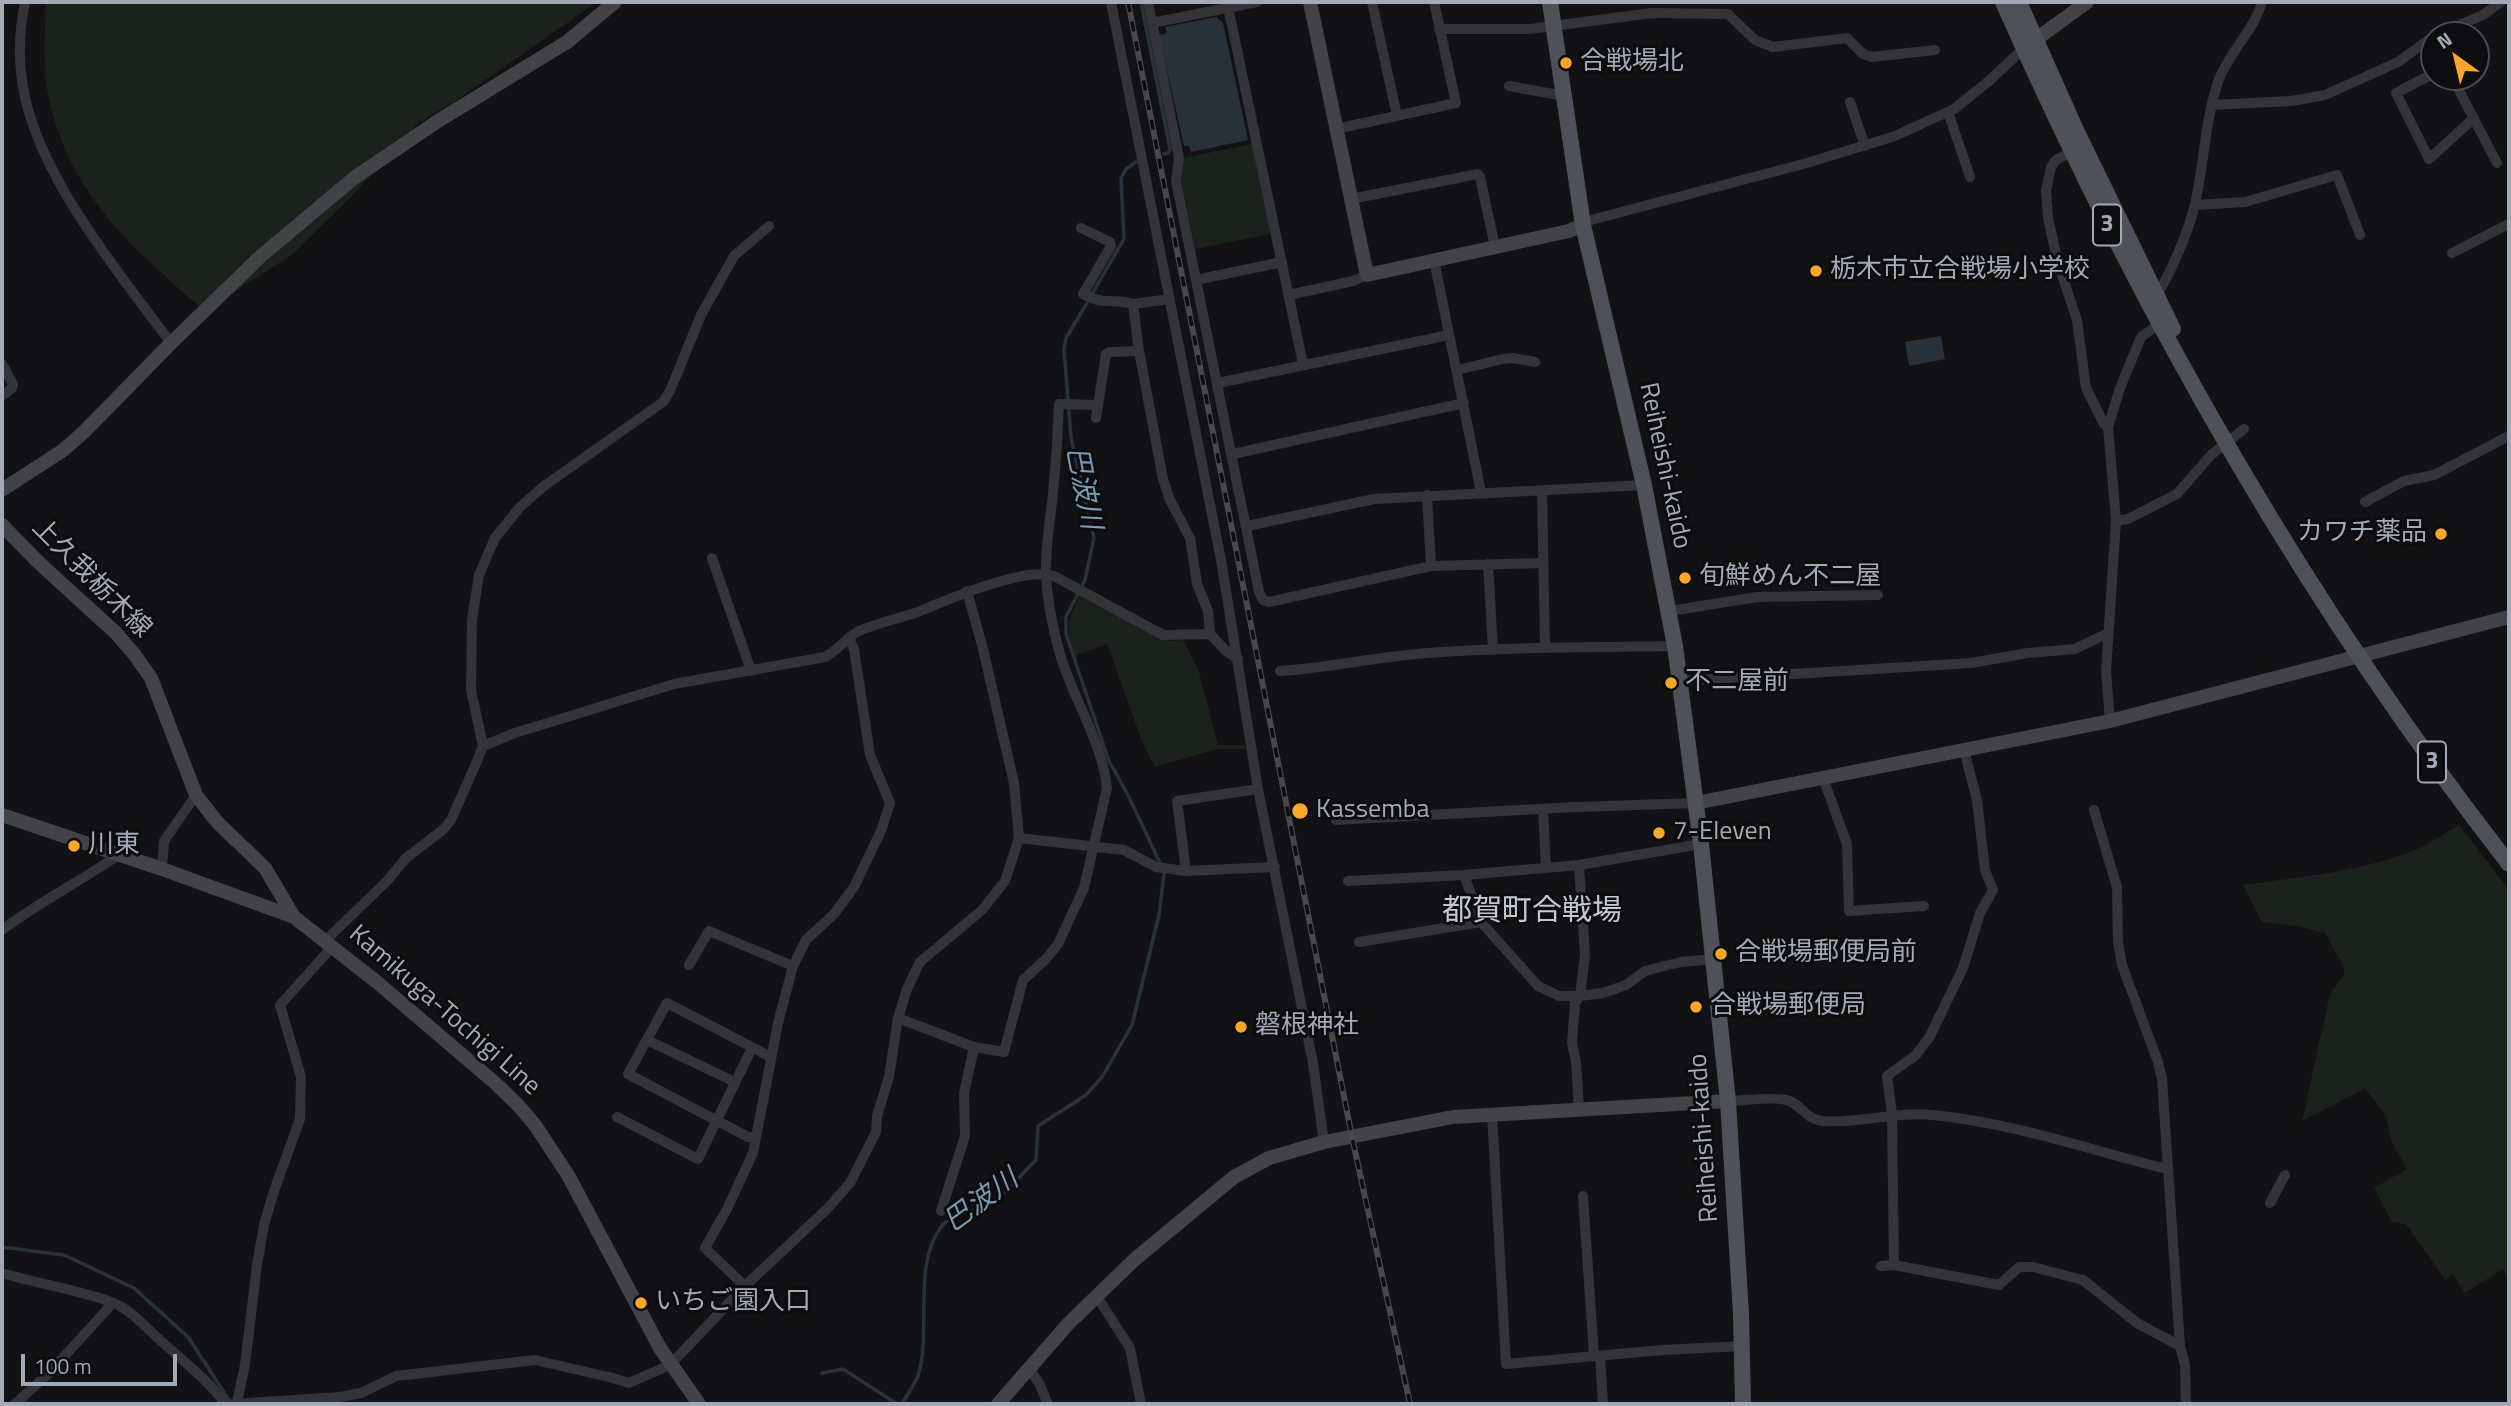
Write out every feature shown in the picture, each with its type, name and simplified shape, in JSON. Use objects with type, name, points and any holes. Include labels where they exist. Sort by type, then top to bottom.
[{"type":"main road","name":"Reiheishi-kaido","points":[[1550,2],[1583,225],[1644,485],[1675,646],[1701,844],[1728,1101],[1742,1346],[1742,1404]]},
{"type":"main road","name":"3","points":[[2003,2],[2029,44],[2152,300],[2159,324],[2225,443],[2359,657],[2509,864]]},
{"type":"main road","name":"3","points":[[2019,2],[2029,44],[2071,152],[2192,368],[2225,443]]},
{"type":"street","points":[[25,2],[20,41],[21,74],[24,96],[40,146],[64,191],[119,273],[172,343]]},
{"type":"street","points":[[2,490],[46,463],[77,438],[261,256],[354,178],[438,121],[567,42],[615,2]]},
{"type":"street","points":[[1111,2],[1238,659],[1258,789],[1313,1063],[1324,1142]]},
{"type":"street","points":[[1148,2],[1179,158],[1176,181],[1219,383],[1259,592],[1266,602],[1431,566],[1543,563]]},
{"type":"street","points":[[1152,23],[1227,5],[1257,2]]},
{"type":"street","points":[[1310,2],[1367,275]]},
{"type":"street","points":[[1372,2],[1397,116]]},
{"type":"street","points":[[1336,129],[1456,103],[1434,2]]},
{"type":"street","points":[[1289,295],[1353,281],[1367,275],[1569,231],[1591,220],[1865,146],[1905,132],[1948,112],[1972,96],[2029,44],[2087,2]]},
{"type":"street","points":[[2152,300],[2185,233],[2195,205],[2212,105],[2224,65],[2259,14],[2262,2]]},
{"type":"street","points":[[2470,21],[2501,2]]},
{"type":"street","points":[[1227,5],[1303,364]]},
{"type":"street","points":[[1439,29],[1530,29],[1652,13],[1728,14],[1755,40],[1773,47],[1847,38],[1863,54],[1872,57],[1935,50]]},
{"type":"street","points":[[2212,105],[2291,102],[2325,95],[2398,62],[2420,47]]},
{"type":"street","points":[[2420,80],[2396,93],[2429,159],[2474,118]]},
{"type":"street","points":[[1509,86],[1564,96]]},
{"type":"street","points":[[2460,91],[2497,163]]},
{"type":"street","points":[[1850,102],[1865,146]]},
{"type":"street","points":[[1948,112],[1970,177]]},
{"type":"street","points":[[2071,152],[2056,160],[2051,167],[2046,191],[2048,218],[2058,263],[2077,320],[2086,388],[2100,418],[2108,427]]},
{"type":"street","points":[[1351,199],[1478,174],[1495,247]]},
{"type":"street","points":[[2195,205],[2245,202],[2337,175],[2360,235]]},
{"type":"street","points":[[2452,253],[2509,224]]},
{"type":"street","points":[[232,1404],[245,1365],[264,1225],[300,1119],[301,1077],[280,1004],[406,858],[444,829],[457,808],[483,746],[471,690],[472,620],[479,575],[495,538],[520,507],[544,486],[663,402],[701,315],[734,256],[769,226]]},
{"type":"street","points":[[1081,228],[1110,242],[1111,246],[1083,294],[1101,302],[1123,301],[1133,304],[1170,299]]},
{"type":"street","points":[[1434,260],[1481,492]]},
{"type":"street","points":[[1196,280],[1282,262]]},
{"type":"street","points":[[1133,304],[1163,479],[1170,500],[1190,538],[1197,584],[1208,611],[1210,634],[1238,659]]},
{"type":"street","points":[[2110,722],[2106,671],[2116,521],[2108,427],[2120,388],[2141,337],[2159,324]]},
{"type":"street","points":[[1219,383],[1449,334]]},
{"type":"street","points":[[1097,418],[1107,354],[1139,351]]},
{"type":"street","points":[[1457,370],[1513,358],[1535,362]]},
{"type":"street","points":[[2,364],[13,384],[2,396]]},
{"type":"street","points":[[1233,454],[1464,403]]},
{"type":"street","points":[[898,1018],[974,1047],[1004,1052],[1023,980],[1058,944],[1084,888],[1107,788],[1105,771],[1059,650],[1051,617],[1046,574],[1059,404],[1097,405]]},
{"type":"street","points":[[2116,521],[2127,519],[2177,494],[2225,443],[2244,429]]},
{"type":"street","points":[[2365,502],[2404,481],[2429,477],[2509,436]]},
{"type":"street","points":[[1247,526],[1374,499],[1644,485]]},
{"type":"street","points":[[1542,491],[1545,647]]},
{"type":"street","points":[[1427,495],[1431,566]]},
{"type":"street","name":"上久我栃木線","points":[[2,525],[134,654],[150,678],[196,795],[218,822],[265,868],[294,917]]},
{"type":"street","points":[[712,558],[751,671]]},
{"type":"street","points":[[1488,564],[1493,650]]},
{"type":"street","points":[[483,746],[516,733],[674,684],[825,657],[858,632],[915,613],[967,591],[1046,574],[1163,635],[1210,634]]},
{"type":"street","points":[[2,1273],[71,1289],[113,1303],[140,1320],[232,1404],[340,1397],[361,1393],[396,1376],[535,1360],[629,1383],[670,1365],[745,1286],[827,1209],[856,1174],[876,1132],[877,1115],[889,1077],[898,1018],[907,989],[920,962],[982,910],[1005,881],[1019,838],[1014,783],[967,591]]},
{"type":"street","points":[[1670,611],[1757,597],[1878,595]]},
{"type":"street","points":[[1336,820],[1696,803],[2110,722],[2509,617]]},
{"type":"street","points":[[1679,681],[1971,663],[2028,653],[2075,649],[2108,633]]},
{"type":"street","points":[[745,1286],[705,1248],[753,1153],[771,1057],[793,967],[806,940],[834,914],[854,887],[881,831],[890,803],[870,755],[854,649],[849,639]]},
{"type":"street","points":[[1280,671],[1426,653],[1545,647],[1675,646]]},
{"type":"street","points":[[1894,1265],[1892,1114],[1887,1076],[1916,1055],[1930,1036],[1963,968],[1980,913],[1993,890],[1985,870],[1977,800],[1964,750]]},
{"type":"street","points":[[1823,778],[1845,835],[1849,911],[1924,906]]},
{"type":"street","points":[[1186,871],[1177,801],[1258,789]]},
{"type":"street","points":[[162,869],[164,841],[196,795]]},
{"type":"street","points":[[1543,809],[1546,868]]},
{"type":"street","points":[[2094,810],[2117,887],[2118,942],[2122,965],[2162,1079],[2186,1404]]},
{"type":"street","points":[[2,815],[294,917]]},
{"type":"street","points":[[1019,838],[1124,850],[1156,867],[1186,871],[1275,867]]},
{"type":"street","points":[[1348,881],[1579,865],[1701,844]]},
{"type":"street","points":[[2,930],[32,908],[88,877],[120,854]]},
{"type":"street","points":[[1579,865],[1585,955],[1580,996],[1575,1003],[1572,1043],[1579,1109]]},
{"type":"street","points":[[1464,875],[1481,922],[1538,986],[1559,996],[1603,993],[1626,985],[1645,971],[1681,962],[1713,960]]},
{"type":"street","name":"Kamikuga-Tochigi Line","points":[[294,917],[330,943],[494,1082],[535,1125],[568,1175],[670,1365],[699,1404]]},
{"type":"street","points":[[1359,942],[1481,922]]},
{"type":"street","points":[[689,965],[709,930],[793,967]]},
{"type":"street","points":[[756,1138],[748,1137],[628,1074],[667,1003],[771,1057]]},
{"type":"street","points":[[647,1040],[735,1082]]},
{"type":"street","points":[[941,1211],[965,1136],[964,1093],[974,1047]]},
{"type":"street","points":[[617,1117],[698,1159],[752,1048]]},
{"type":"street","points":[[998,1404],[1096,1295],[1234,1177],[1269,1158],[1324,1142],[1433,1120],[1492,1114],[1785,1099],[1795,1104],[1809,1118],[1822,1121],[1849,1121],[1892,1114],[1932,1115],[2018,1128],[2167,1169]]},
{"type":"street","points":[[1492,1114],[1506,1364],[1742,1346]]},
{"type":"street","points":[[2270,1203],[2285,1175]]},
{"type":"street","points":[[1583,1196],[1603,1404]]},
{"type":"street","points":[[1881,1266],[1894,1265],[1999,1285],[2019,1267],[2033,1267],[2078,1278],[2109,1299],[2137,1323],[2180,1346]]},
{"type":"street","points":[[1096,1295],[1130,1348],[1141,1404]]},
{"type":"street","points":[[15,1404],[49,1373],[113,1303]]},
{"type":"street","points":[[1029,1369],[1039,1383],[1048,1404]]},
{"type":"shaded area","points":[[46,2],[597,2],[454,102],[419,122],[351,197],[293,254],[205,311],[154,266],[110,220],[90,195],[74,167],[60,137],[47,91]]},
{"type":"shaded area","points":[[1216,17],[1223,23],[1248,140],[1191,152],[1189,146],[1184,146],[1159,35],[1167,33],[1165,27]]},
{"type":"shaded area","points":[[1252,144],[1271,234],[1195,249],[1182,183],[1183,158]]},
{"type":"shaded area","points":[[1941,336],[1945,359],[1909,366],[1905,342]]},
{"type":"shaded area","points":[[1080,596],[1168,641],[1183,640],[1199,672],[1218,745],[1245,745],[1246,749],[1217,749],[1155,767],[1143,744],[1107,644],[1075,656],[1068,625]]},
{"type":"shaded area","points":[[2459,825],[2509,890],[2509,1279],[2503,1269],[2465,1293],[2453,1274],[2445,1280],[2405,1224],[2392,1222],[2374,1188],[2407,1169],[2391,1140],[2386,1116],[2368,1092],[2364,1089],[2302,1121],[2328,1003],[2331,993],[2344,975],[2344,967],[2325,933],[2262,922],[2243,885],[2334,872],[2379,862],[2422,847]]},
{"type":"waterway","name":"巴波川","points":[[1141,2],[1170,149],[1164,154]]},
{"type":"waterway","name":"巴波川","points":[[1092,294],[1124,239],[1121,178],[1126,169],[1136,162]]},
{"type":"waterway","name":"巴波川","points":[[1087,303],[1066,338],[1064,349],[1071,437],[1094,538],[1085,580],[1066,617],[1066,634],[1109,761],[1160,863]]},
{"type":"waterway","name":"巴波川","points":[[902,1404],[918,1376],[922,1359],[925,1279],[932,1243],[946,1222],[989,1204],[1014,1183],[1036,1160],[1038,1126],[1086,1095],[1102,1077],[1132,1025],[1159,915],[1164,874]]},
{"type":"waterway","points":[[2,1247],[64,1255],[134,1288],[188,1337],[229,1400]]},
{"type":"waterway","points":[[822,1373],[843,1369],[897,1404]]},
{"type":"railway","points":[[1128,2],[1352,1137],[1410,1404]]},
{"type":"place","name":"合戦場北","points":[[1566,63]]},
{"type":"place","name":"栃木市立合戦場小学校","points":[[1816,271]]},
{"type":"place","name":"カワチ薬品","points":[[2441,534]]},
{"type":"place","name":"旬鮮めん不二屋","points":[[1685,578]]},
{"type":"place","name":"不二屋前","points":[[1671,683]]},
{"type":"place","name":"Kassemba","points":[[1300,811]]},
{"type":"place","name":"7-Eleven","points":[[1659,833]]},
{"type":"place","name":"川東","points":[[74,846]]},
{"type":"place","name":"合戦場郵便局前","points":[[1721,954]]},
{"type":"place","name":"合戦場郵便局","points":[[1696,1007]]},
{"type":"place","name":"磐根神社","points":[[1241,1027]]},
{"type":"place","name":"いちご園入口","points":[[641,1303]]},
{"type":"district","name":"都賀町合戦場","points":[[1532,913]]}]
